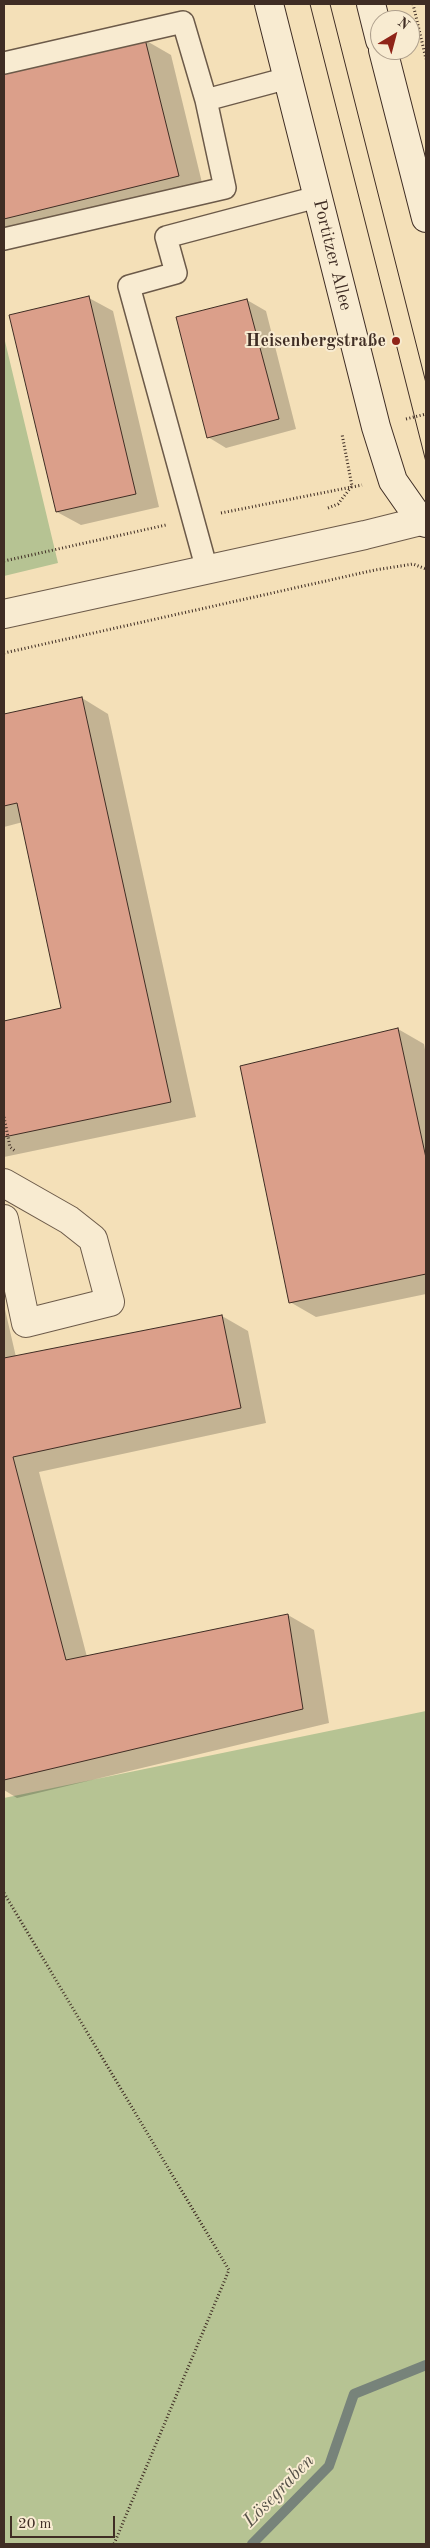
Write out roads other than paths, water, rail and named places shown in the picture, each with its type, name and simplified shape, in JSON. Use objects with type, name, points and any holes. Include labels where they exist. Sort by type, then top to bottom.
[{"type":"street","name":"Portitzer Allee","points":[[269,4],[368,400],[393,481],[424,521]]},
{"type":"street","points":[[386,60],[426,218]]},
{"type":"street","points":[[4,614],[424,521]]},
{"type":"street","points":[[4,1182],[69,1220],[92,1239],[110,1302],[26,1323],[4,1219]]},
{"type":"lane","points":[[4,63],[183,22],[206,100],[225,188],[4,239]]},
{"type":"lane","points":[[206,100],[288,78]]},
{"type":"lane","points":[[207,570],[130,286],[176,274],[166,237],[318,197]]},
{"type":"waterway","name":"Lösegraben","points":[[252,2544],[329,2466],[354,2394],[426,2365]]},
{"type":"tram line","points":[[310,4],[426,462]]},
{"type":"tram line","points":[[330,4],[426,383]]},
{"type":"place","name":"Heisenbergstraße","points":[[396,341]]}]
